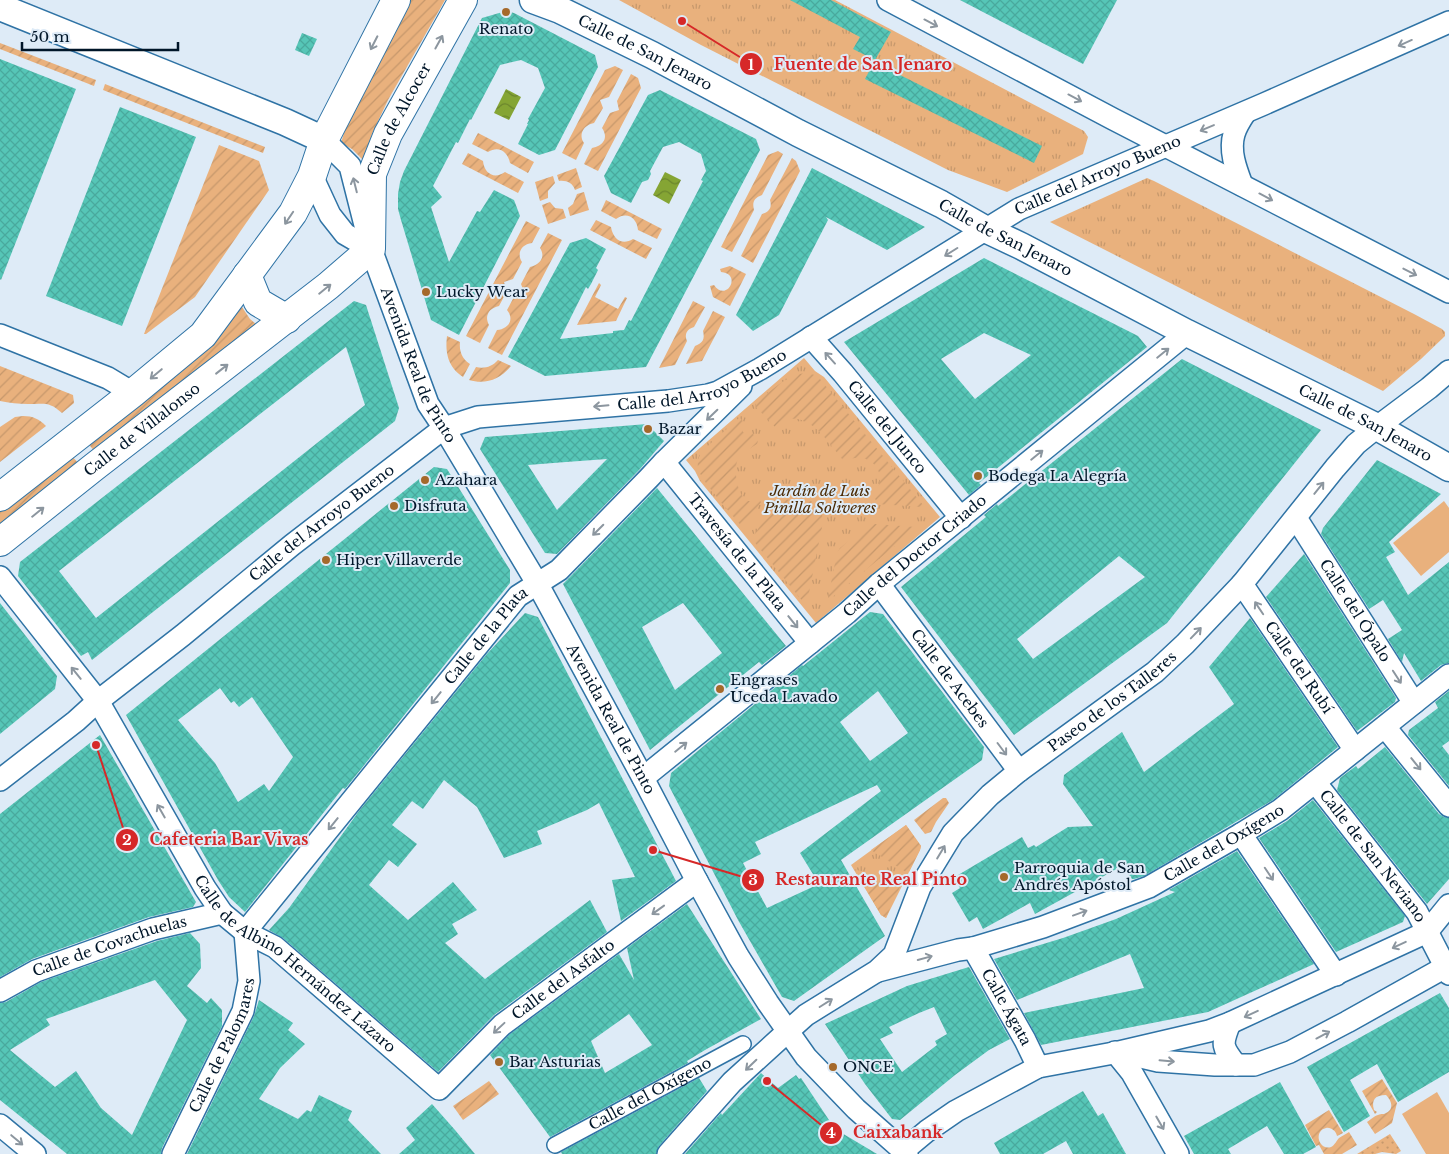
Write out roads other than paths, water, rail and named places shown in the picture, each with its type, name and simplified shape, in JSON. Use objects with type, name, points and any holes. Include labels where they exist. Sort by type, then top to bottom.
[{"type":"main road","points":[[0,497],[134,393],[203,335],[293,213],[312,176],[324,140],[396,0]]},
{"type":"main road","name":"Calle de Alcocer","points":[[371,249],[372,174],[388,134],[463,0]]},
{"type":"main road","name":"Calle de Villalonso","points":[[0,542],[82,476],[287,319],[371,249]]},
{"type":"main road","points":[[248,275],[258,302],[287,319]]},
{"type":"street","name":"Calle de San Jenaro","points":[[533,0],[556,5],[798,133],[941,204],[985,229],[1187,333],[1377,427],[1449,468]]},
{"type":"street","points":[[888,0],[1113,119],[1449,292]]},
{"type":"street","points":[[0,7],[244,105],[324,140]]},
{"type":"street","name":"Calle del Arroyo Bueno","points":[[0,780],[183,635],[292,545],[444,428],[478,417],[668,401],[708,396],[718,392],[811,338],[1019,209],[1416,38],[1449,22]]},
{"type":"street","points":[[1242,185],[1235,165],[1232,148],[1234,133],[1245,112]]},
{"type":"street","name":"Avenida Real de Pinto","points":[[324,140],[350,166],[371,249],[428,404],[537,584],[738,956],[787,1032],[806,1057],[856,1109],[905,1152]]},
{"type":"street","points":[[312,176],[330,215],[345,234],[371,249]]},
{"type":"street","name":"Calle del Doctor Criado","points":[[643,778],[1187,333]]},
{"type":"street","points":[[0,335],[108,378],[134,393]]},
{"type":"street","name":"Calle del Junco","points":[[811,338],[843,373],[961,518]]},
{"type":"street","name":"Calle de la Plata","points":[[245,932],[518,596],[559,570],[664,462],[760,369]]},
{"type":"street","name":"Paseo de los Talleres","points":[[668,1154],[732,1082],[806,1015],[877,971],[894,955],[920,887],[953,833],[990,795],[1155,672],[1185,644],[1242,584],[1351,450],[1377,427],[1407,406],[1449,371]]},
{"type":"street","name":"Travesía de la Plata","points":[[664,462],[810,643]]},
{"type":"street","name":"Calle del Ópalo","points":[[1296,518],[1414,703]]},
{"type":"street","name":"Calle de Albino Hernández Lázaro","points":[[0,578],[98,701],[205,888],[222,913],[245,932],[275,947],[438,1089]]},
{"type":"street","name":"Calle de Acebes","points":[[879,584],[1019,772]]},
{"type":"street","name":"Calle del Rubí","points":[[1242,584],[1355,750]]},
{"type":"street","name":"Calle del Oxígeno","points":[[877,971],[958,950],[973,948],[1043,927],[1149,887],[1280,810],[1449,674]]},
{"type":"street","points":[[1385,727],[1449,806]]},
{"type":"street","name":"Calle de San Neviano","points":[[1315,782],[1416,912],[1448,969]]},
{"type":"street","points":[[1241,834],[1336,974]]},
{"type":"street","name":"Calle del Asfalto","points":[[438,1089],[502,1025],[697,881]]},
{"type":"street","points":[[905,1152],[927,1131],[956,1112],[1038,1067],[1117,1052],[1209,1031],[1230,1023],[1426,932],[1449,905]]},
{"type":"street","name":"Calle de Covachuelas","points":[[0,991],[36,971],[153,929],[222,913]]},
{"type":"street","name":"Calle de Palomares","points":[[173,1154],[243,1011],[249,981],[245,932]]},
{"type":"street","name":"Calle Ágata","points":[[973,948],[1025,1040],[1038,1067]]},
{"type":"street","points":[[1117,1052],[1158,1061],[1215,1065],[1254,1064],[1290,1052],[1448,969]]},
{"type":"street","points":[[1230,1023],[1224,1043],[1226,1052],[1236,1065]]},
{"type":"street","name":"Calle del Oxígeno","points":[[555,1145],[743,1044]]},
{"type":"street","points":[[1117,1052],[1132,1073],[1178,1154]]},
{"type":"street","points":[[0,1125],[35,1154]]},
{"type":"water","points":[[506,89],[521,97],[509,120],[494,113]]},
{"type":"water","points":[[665,172],[681,180],[669,204],[653,195]]},
{"type":"place","name":"Renato","points":[[506,12]]},
{"type":"place","name":"Fuente de San Jenaro","points":[[682,21]]},
{"type":"place","name":"Lucky Wear","points":[[426,292]]},
{"type":"place","name":"Bazar","points":[[648,429]]},
{"type":"place","name":"Bodega La Alegría","points":[[978,476]]},
{"type":"place","name":"Azahara","points":[[425,480]]},
{"type":"place","name":"Disfruta","points":[[394,506]]},
{"type":"place","name":"Hiper Villaverde","points":[[326,560]]},
{"type":"place","name":"Engrases Uceda Lavado","points":[[720,689]]},
{"type":"place","name":"Cafeteria Bar Vivas","points":[[96,745]]},
{"type":"place","name":"Restaurante Real Pinto","points":[[653,850]]},
{"type":"place","name":"Parroquia de San Andrés Apóstol","points":[[1004,877]]},
{"type":"place","name":"Bar Asturias","points":[[499,1062]]},
{"type":"place","name":"ONCE","points":[[833,1067]]},
{"type":"place","name":"Caixabank","points":[[767,1081]]},
{"type":"park label","name":"Jardín de Luis Pinilla Soliveres","points":[[820,500]]}]
